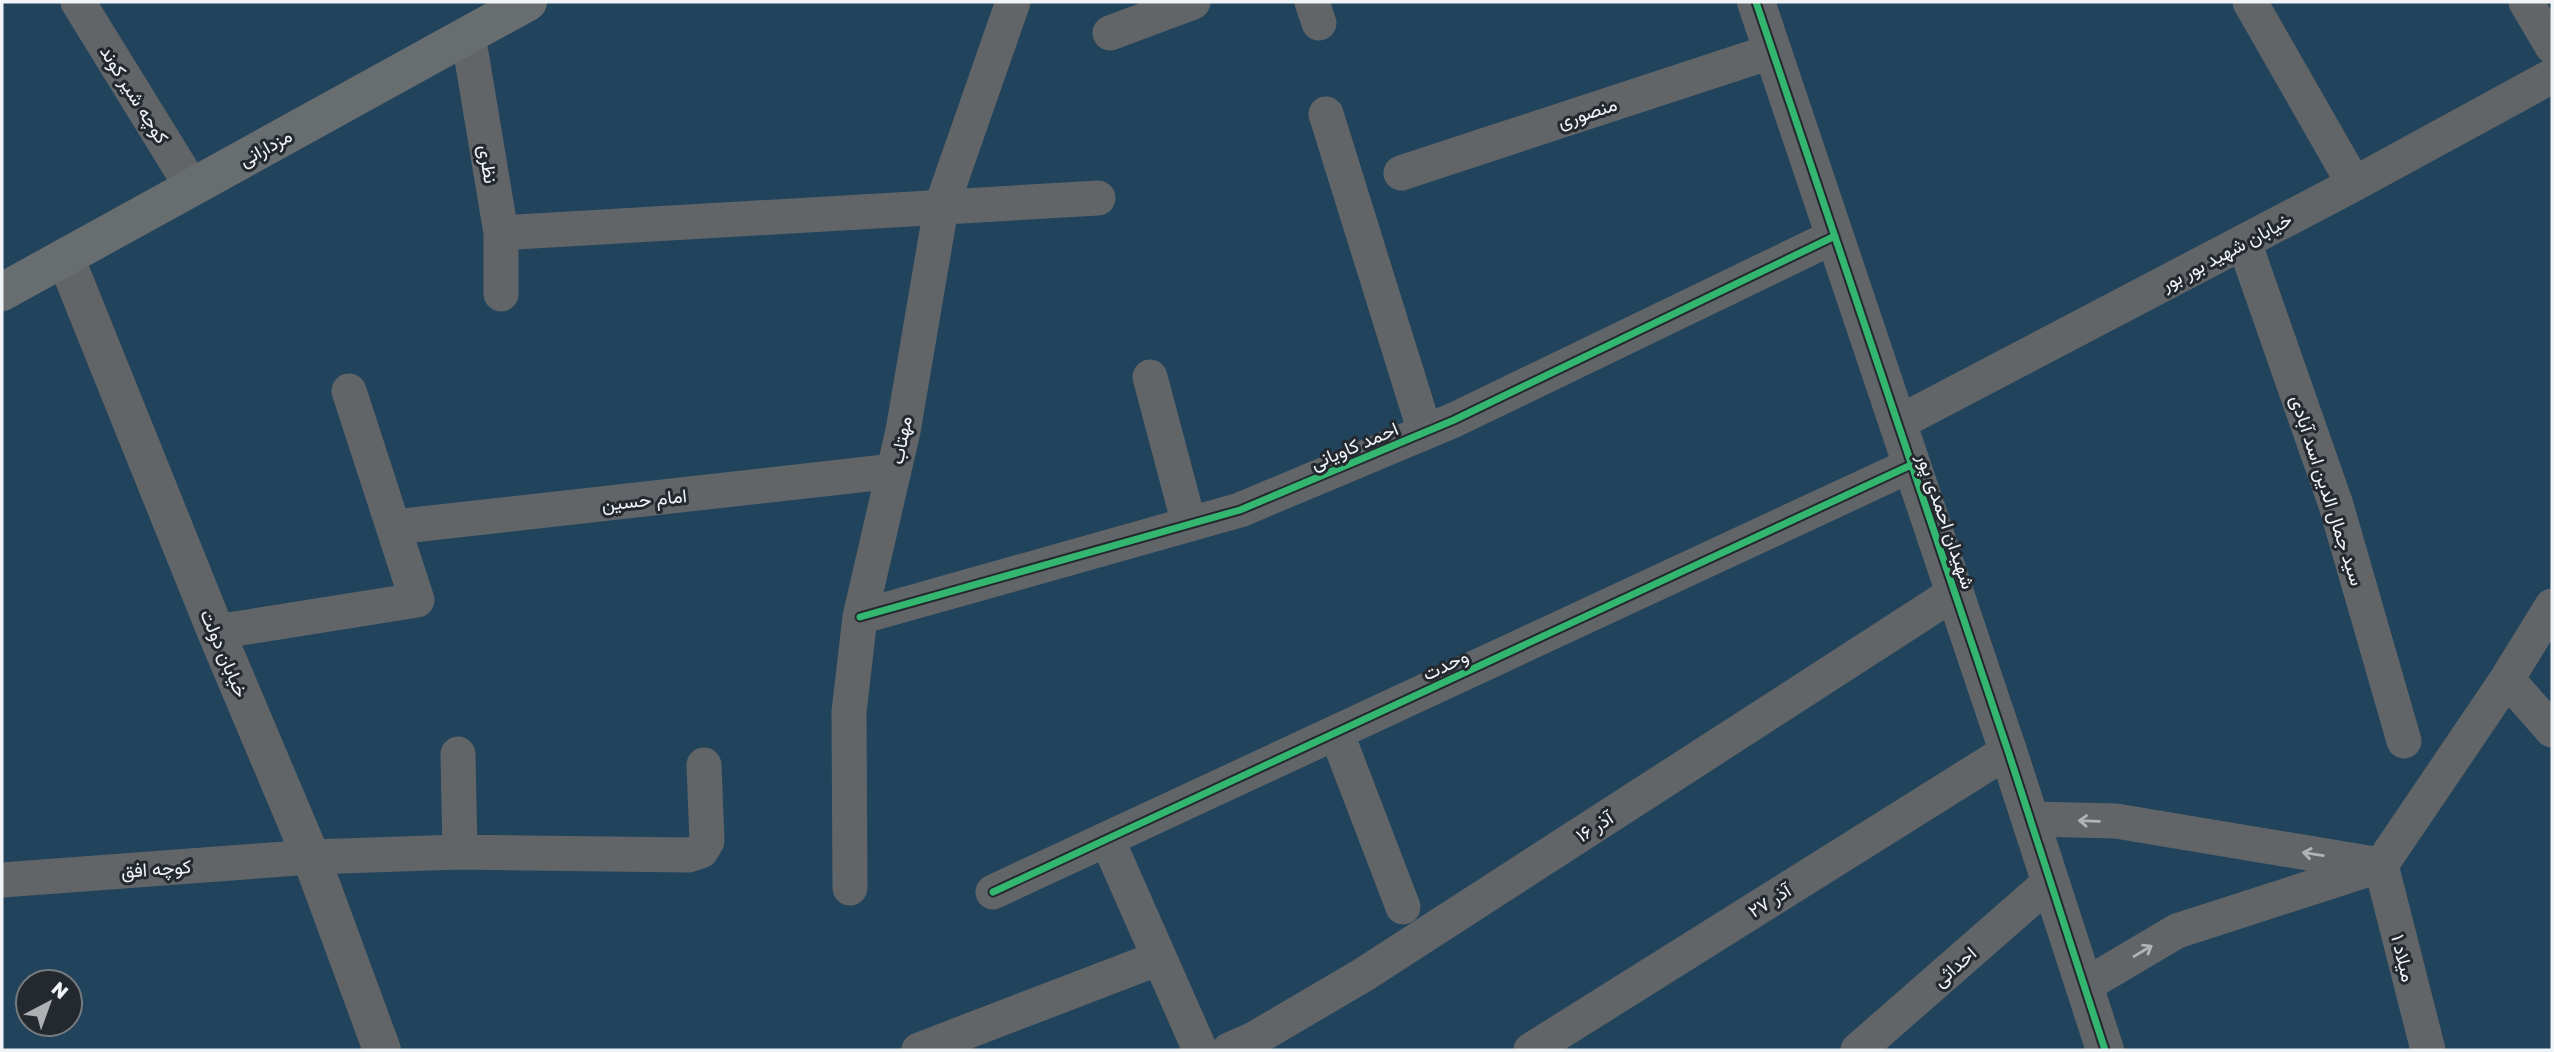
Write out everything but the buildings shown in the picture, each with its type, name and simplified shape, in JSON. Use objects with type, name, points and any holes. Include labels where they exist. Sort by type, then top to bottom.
[{"type":"main road","name":"مزدارانی","points":[[2,292],[528,2]]},
{"type":"street","name":"کوچه شیر کوند","points":[[78,2],[192,187]]},
{"type":"street","name":"مهتاب","points":[[850,888],[849,712],[860,617],[894,471],[941,208],[1013,2]]},
{"type":"street","points":[[1110,33],[1193,2]]},
{"type":"street","name":"شهیدان احمدی پور","points":[[1756,2],[2008,751],[2105,1050]]},
{"type":"street","points":[[2250,2],[2354,184]]},
{"type":"street","points":[[2526,2],[2552,46]]},
{"type":"street","name":"نظری","points":[[468,35],[501,233],[501,294]]},
{"type":"street","name":"منصوری","points":[[1401,173],[1773,51]]},
{"type":"street","name":"خیابان شهید بور بور","points":[[1898,423],[2354,184],[2552,76]]},
{"type":"street","points":[[1326,114],[1425,432]]},
{"type":"street","points":[[501,233],[1098,198]]},
{"type":"street","name":"احمد کاویانی","points":[[860,617],[1240,510],[1425,432],[1835,236]]},
{"type":"street","name":"سید جمال الدین اسد آبادی","points":[[2244,242],[2336,505],[2404,741]]},
{"type":"street","name":"خیابان دولت","points":[[65,257],[216,632],[311,857],[382,1050]]},
{"type":"street","points":[[1150,377],[1189,524]]},
{"type":"street","points":[[216,632],[417,600],[349,391]]},
{"type":"street","name":"وحدت","points":[[993,892],[1911,465]]},
{"type":"street","name":"امام حسین","points":[[395,527],[894,471]]},
{"type":"street","name":"۱۶ آذر","points":[[1248,1047],[1954,593]]},
{"type":"street","points":[[2084,986],[2177,931],[2381,865],[2507,678],[2552,606]]},
{"type":"street","points":[[2507,678],[2552,730]]},
{"type":"street","points":[[1336,732],[1403,907]]},
{"type":"street","name":"۲۷ آذر","points":[[1531,1050],[2008,751]]},
{"type":"street","points":[[458,754],[460,852]]},
{"type":"street","name":"کوچه افق","points":[[2,880],[311,857],[460,852],[689,855],[701,851],[707,841],[704,765]]},
{"type":"street","points":[[2030,819],[2116,821],[2381,865]]},
{"type":"street","points":[[1107,839],[1200,1050]]},
{"type":"street","name":"میلاد ۱","points":[[2381,865],[2428,1050]]},
{"type":"street","name":"احداثی","points":[[1872,1045],[2050,882]]},
{"type":"street","points":[[919,1050],[1159,958]]},
{"type":"shaded area","points":[[2,2],[2552,2],[2552,1050],[2,1050]]},
{"type":"cycle path","points":[[1756,2],[2008,751],[2105,1050]]},
{"type":"cycle path","points":[[860,617],[1240,510],[1454,420],[1835,236]]},
{"type":"cycle path","points":[[993,892],[1911,465]]}]
